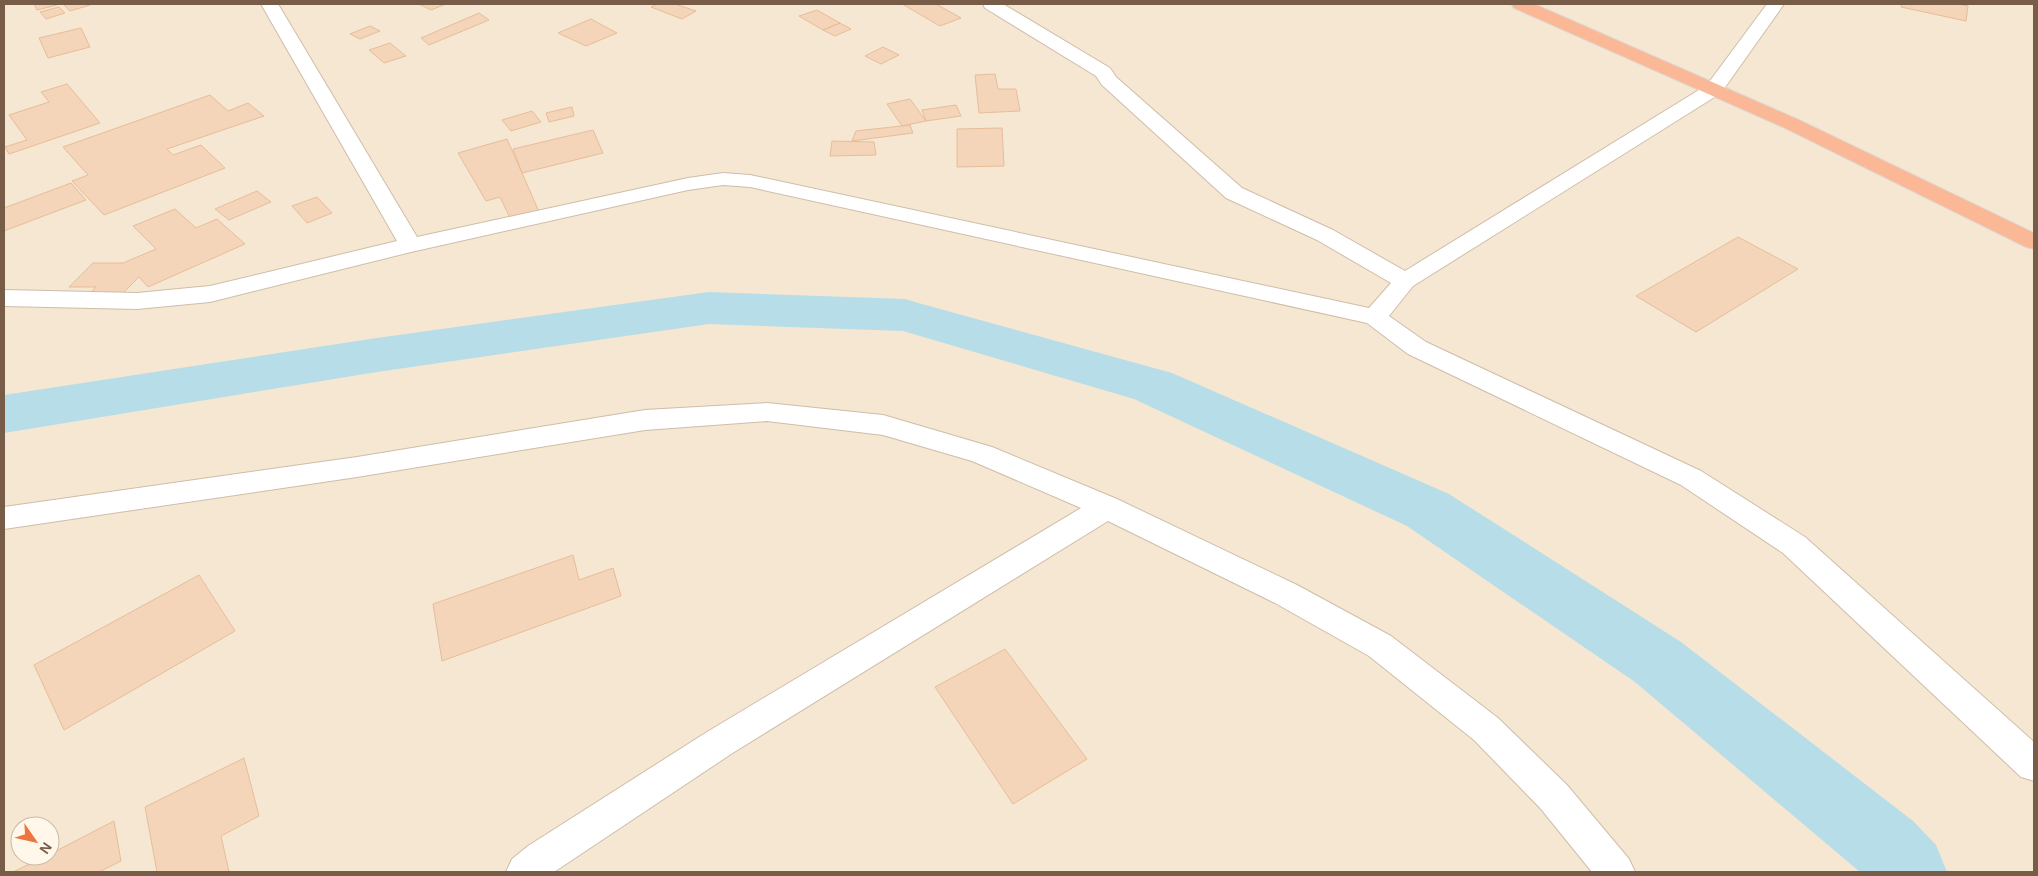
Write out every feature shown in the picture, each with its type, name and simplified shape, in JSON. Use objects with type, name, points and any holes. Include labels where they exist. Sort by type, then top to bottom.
[{"type":"highway","points":[[1520,4],[1714,88],[2034,242]]},
{"type":"street","points":[[269,4],[411,244]]},
{"type":"street","points":[[991,4],[1103,72],[1109,81],[1234,192],[1325,235],[1405,281]]},
{"type":"street","points":[[1375,316],[1405,281],[1714,88],[1776,4]]},
{"type":"street","points":[[4,298],[137,301],[210,294],[411,244],[688,184],[723,179],[750,182],[1375,316],[1417,348],[1691,478],[1794,545],[2034,765]]},
{"type":"street","points":[[4,518],[357,467],[646,420],[767,412],[883,425],[982,454],[1107,507],[1286,594],[1380,646],[1486,729],[1554,797],[1616,872]]},
{"type":"street","points":[[540,868],[719,743],[1107,507]]},
{"type":"shaded area","points":[[4,4],[2034,4],[2034,872],[4,872]]},
{"type":"building","points":[[34,4],[57,4],[57,5],[37,10]]},
{"type":"building","points":[[419,4],[446,4],[431,10]]},
{"type":"building","points":[[658,4],[675,4],[696,11],[682,19],[651,7]]},
{"type":"building","points":[[902,4],[936,4],[961,18],[940,26]]},
{"type":"building","points":[[1902,4],[1958,4],[1968,6],[1966,21],[1901,7]]},
{"type":"building","points":[[64,5],[90,5],[70,11]]},
{"type":"building","points":[[59,7],[65,13],[46,19],[40,12]]},
{"type":"building","points":[[817,10],[840,23],[823,30],[799,16]]},
{"type":"building","points":[[479,13],[489,20],[429,45],[421,38]]},
{"type":"building","points":[[591,19],[617,33],[586,46],[558,33]]},
{"type":"building","points":[[840,23],[851,29],[835,36],[823,30]]},
{"type":"building","points":[[370,26],[380,31],[360,39],[350,34]]},
{"type":"building","points":[[81,28],[90,47],[48,58],[39,38]]},
{"type":"building","points":[[390,43],[406,56],[384,63],[369,50]]},
{"type":"building","points":[[883,47],[899,55],[881,64],[865,56]]},
{"type":"building","points":[[995,74],[998,89],[1016,89],[1020,111],[979,113],[975,75]]},
{"type":"building","points":[[67,84],[100,123],[9,154],[5,147],[27,140],[9,115],[49,102],[41,92]]},
{"type":"building","points":[[210,95],[228,111],[248,103],[264,116],[167,149],[173,155],[201,145],[225,168],[104,215],[72,181],[88,175],[63,147]]},
{"type":"building","points":[[910,99],[926,121],[902,126],[887,104]]},
{"type":"building","points":[[956,105],[961,116],[926,121],[922,110]]},
{"type":"building","points":[[572,107],[574,116],[549,122],[546,113]]},
{"type":"building","points":[[532,111],[541,122],[511,131],[502,120]]},
{"type":"building","points":[[910,125],[913,133],[852,141],[856,131]]},
{"type":"building","points":[[1002,128],[1004,166],[957,167],[957,129]]},
{"type":"building","points":[[593,130],[603,153],[522,173],[513,149]]},
{"type":"building","points":[[507,139],[540,214],[511,220],[500,197],[486,201],[458,153]]},
{"type":"building","points":[[832,141],[874,142],[876,155],[830,156]]},
{"type":"building","points":[[71,183],[86,200],[4,231],[4,208]]},
{"type":"building","points":[[257,191],[271,202],[229,220],[215,209]]},
{"type":"building","points":[[317,197],[332,213],[307,223],[292,206]]},
{"type":"building","points":[[175,209],[196,228],[217,219],[245,244],[148,287],[139,277],[119,297],[86,297],[96,287],[69,287],[93,263],[123,263],[156,249],[133,226]]},
{"type":"building","points":[[1738,237],[1798,269],[1696,332],[1636,296]]},
{"type":"building","points":[[573,555],[579,580],[613,568],[621,596],[442,661],[433,604]]},
{"type":"building","points":[[199,575],[235,631],[64,730],[34,665]]},
{"type":"building","points":[[1005,649],[1087,759],[1013,804],[935,687]]},
{"type":"building","points":[[244,758],[259,816],[221,836],[229,872],[157,872],[145,807]]},
{"type":"building","points":[[114,821],[121,861],[99,872],[13,872],[25,866],[60,866],[60,849]]},
{"type":"waterway","points":[[4,414],[377,355],[709,308],[905,315],[1153,386],[1428,510],[1658,662],[1887,847],[1909,872]]}]
